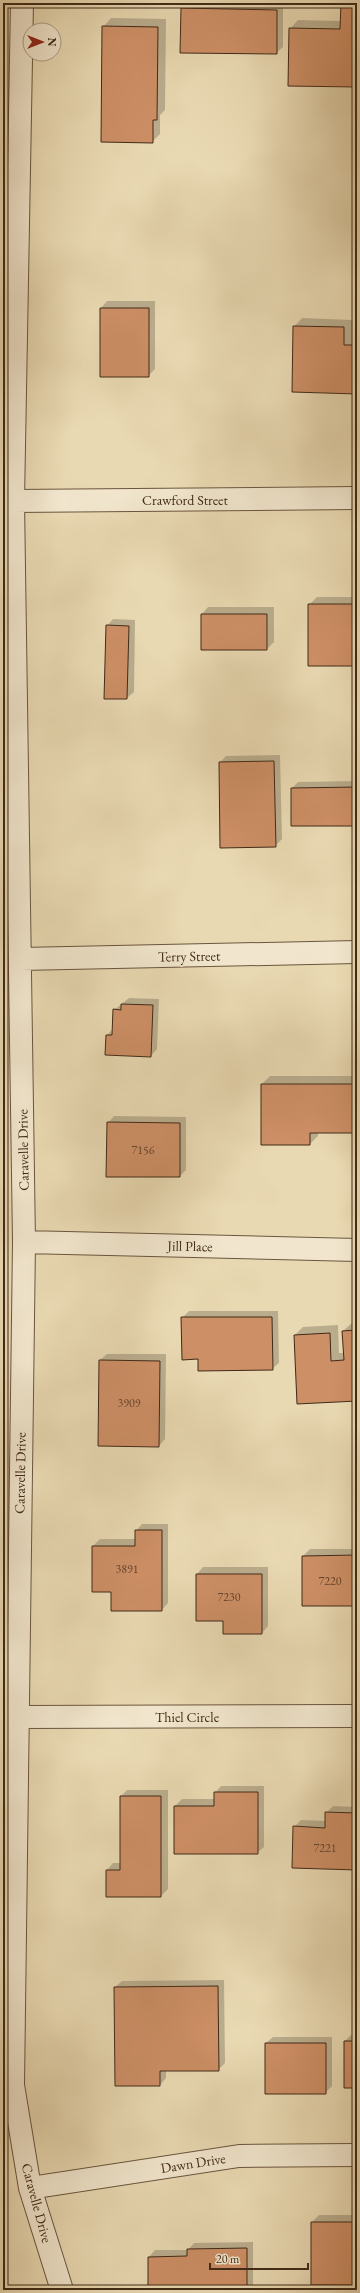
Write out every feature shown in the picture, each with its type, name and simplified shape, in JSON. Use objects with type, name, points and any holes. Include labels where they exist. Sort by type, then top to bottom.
[{"type":"street","name":"Caravelle Drive","points":[[22,3],[13,501],[21,959],[24,1242],[13,2085],[30,2188],[62,2290]]},
{"type":"street","name":"Crawford Street","points":[[13,501],[357,498]]},
{"type":"street","name":"Terry Street","points":[[21,959],[357,952]]},
{"type":"street","name":"Jill Place","points":[[24,1242],[357,1250]]},
{"type":"street","name":"Thiel Circle","points":[[17,1717],[357,1716]]},
{"type":"street","name":"Dawn Drive","points":[[30,2188],[239,2156],[357,2155]]},
{"type":"building","points":[[341,3],[357,3],[357,87],[288,86],[289,28],[340,29]]},
{"type":"building","points":[[181,8],[277,10],[277,54],[180,53]]},
{"type":"building","points":[[102,26],[158,27],[157,120],[153,120],[153,143],[101,142]]},
{"type":"building","points":[[100,308],[149,308],[149,377],[100,377]]},
{"type":"building","points":[[293,326],[344,327],[344,345],[357,345],[357,394],[292,392]]},
{"type":"building","points":[[308,604],[357,604],[357,666],[308,666]]},
{"type":"building","points":[[201,614],[267,614],[267,650],[201,650]]},
{"type":"building","points":[[106,625],[129,626],[127,699],[104,699]]},
{"type":"building","points":[[274,761],[276,847],[220,848],[219,762]]},
{"type":"building","points":[[357,787],[357,826],[291,826],[291,788]]},
{"type":"building","points":[[121,1004],[153,1005],[151,1057],[105,1055],[106,1035],[112,1035],[113,1009],[121,1010]]},
{"type":"building","points":[[261,1084],[353,1084],[353,1133],[310,1133],[310,1145],[261,1145]]},
{"type":"building","points":[[107,1122],[180,1123],[180,1177],[106,1177]]},
{"type":"building","points":[[181,1317],[272,1317],[273,1370],[198,1371],[198,1359],[182,1360]]},
{"type":"building","points":[[357,1330],[357,1401],[297,1404],[294,1335],[330,1333],[331,1361],[344,1360],[342,1331]]},
{"type":"building","points":[[99,1360],[160,1361],[159,1447],[98,1446]]},
{"type":"building","points":[[135,1530],[162,1530],[162,1611],[111,1611],[111,1592],[92,1592],[92,1546],[135,1546]]},
{"type":"building","points":[[357,1555],[357,1606],[302,1606],[302,1556]]},
{"type":"building","points":[[196,1574],[262,1574],[262,1634],[223,1634],[223,1621],[196,1621]]},
{"type":"building","points":[[214,1792],[258,1792],[258,1854],[174,1854],[174,1806],[214,1806]]},
{"type":"building","points":[[120,1796],[161,1796],[161,1897],[106,1897],[106,1870],[120,1870]]},
{"type":"building","points":[[325,1812],[357,1813],[357,1870],[292,1868],[293,1826],[325,1828]]},
{"type":"building","points":[[218,1986],[219,2071],[160,2071],[160,2086],[115,2086],[114,1987]]},
{"type":"building","points":[[344,2041],[357,2041],[357,2088],[344,2088]]},
{"type":"building","points":[[265,2043],[326,2043],[326,2094],[265,2094]]},
{"type":"building","points":[[311,2222],[357,2222],[357,2285],[311,2285]]},
{"type":"building","points":[[247,2248],[247,2290],[148,2290],[148,2257],[187,2256],[187,2249]]}]
